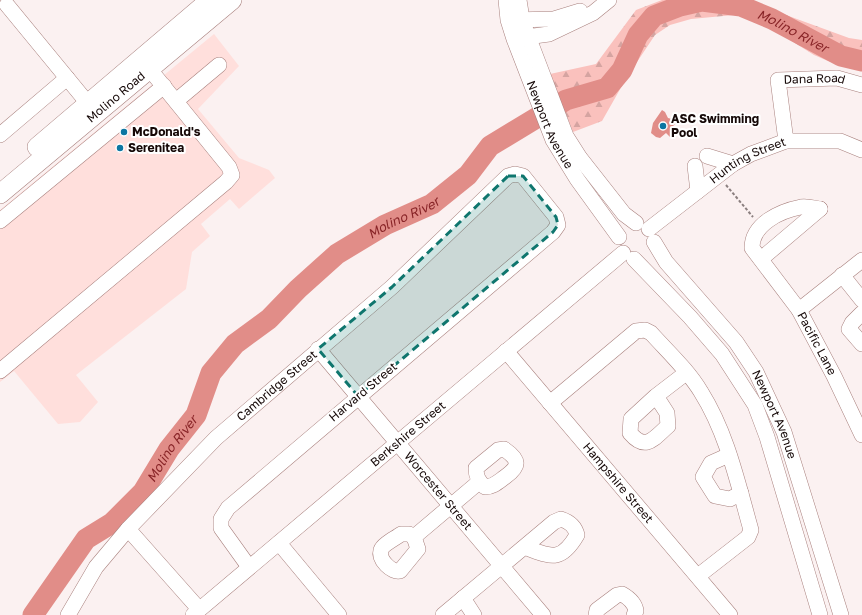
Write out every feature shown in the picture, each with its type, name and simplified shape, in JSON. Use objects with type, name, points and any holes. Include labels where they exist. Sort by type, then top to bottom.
[{"type":"main road","name":"Molino Road","points":[[0,194],[93,109],[145,64],[210,0]]},
{"type":"main road","name":"Molino Road","points":[[145,64],[232,0]]},
{"type":"main road","name":"Molino Road","points":[[0,178],[93,109]]},
{"type":"street","name":"Newport Avenue","points":[[506,0],[515,19],[535,78],[577,179],[619,237]]},
{"type":"street","name":"Newport Avenue","points":[[515,19],[519,0]]},
{"type":"street","points":[[515,19],[554,18],[575,14],[597,0]]},
{"type":"street","points":[[521,38],[549,34],[593,13],[609,0]]},
{"type":"street","points":[[6,5],[93,109]]},
{"type":"street","points":[[0,371],[230,179],[232,175],[229,166],[145,64]]},
{"type":"street","points":[[176,101],[219,65]]},
{"type":"street","points":[[0,135],[67,78]]},
{"type":"street","name":"Dana Road","points":[[786,141],[778,80],[837,78],[862,85]]},
{"type":"street","points":[[0,221],[164,86]]},
{"type":"street","name":"Newport Avenue","points":[[560,138],[580,158],[624,214],[646,231],[666,262],[736,342],[756,372],[764,386],[784,432],[842,615]]},
{"type":"street","name":"Hunting Street","points":[[646,231],[733,164],[751,154],[786,141],[840,141],[862,150]]},
{"type":"street","points":[[706,156],[733,164]]},
{"type":"street","points":[[695,166],[698,191]]},
{"type":"street","name":"Cambridge Street","points":[[68,615],[96,567],[128,528],[216,438],[392,287],[508,176],[515,174],[523,176],[556,217],[558,225],[553,232]]},
{"type":"street","points":[[760,226],[780,213],[803,207],[820,209],[761,260]]},
{"type":"street","name":"Pacific Lane","points":[[760,226],[752,239],[752,248],[799,310],[834,376],[862,435]]},
{"type":"street","points":[[625,227],[646,231],[653,248],[645,257],[628,256],[618,242],[619,237],[625,227]]},
{"type":"street","name":"Harvard Street","points":[[249,567],[221,528],[221,518],[228,508],[358,396],[553,232]]},
{"type":"street","name":"Newport Avenue","points":[[628,256],[690,317],[722,354],[755,405],[769,444],[820,615]]},
{"type":"street","name":"Berkshire Street","points":[[196,612],[506,351],[628,256]]},
{"type":"street","points":[[799,310],[862,260]]},
{"type":"street","points":[[842,275],[862,300]]},
{"type":"street","points":[[862,313],[849,328],[862,344]]},
{"type":"street","points":[[550,403],[636,331],[645,330],[651,333],[686,373],[701,391],[720,429],[741,493],[751,530],[750,534],[698,576]]},
{"type":"street","name":"Worcester Street","points":[[318,349],[543,615]]},
{"type":"street","name":"Hampshire Street","points":[[506,351],[730,615]]},
{"type":"street","points":[[656,396],[686,373]]},
{"type":"street","points":[[729,455],[710,462],[703,477],[715,496],[730,499],[741,493]]},
{"type":"street","points":[[414,536],[479,482]]},
{"type":"street","points":[[128,528],[196,612]]},
{"type":"street","points":[[279,542],[339,615]]},
{"type":"street","points":[[443,615],[524,547]]},
{"type":"street","points":[[596,615],[597,610],[618,595],[622,594],[628,597],[635,607],[636,611],[634,615]]},
{"type":"street","points":[[463,598],[474,615]]},
{"type":"path","points":[[718,175],[760,226]]},
{"type":"highlighted area","points":[[508,176],[523,176],[556,217],[558,225],[553,232],[358,396],[318,349],[392,287]]},
{"type":"shaded area","points":[[214,34],[239,66],[198,109],[239,158],[269,170],[275,178],[239,209],[230,199],[201,224],[210,236],[192,252],[186,289],[76,375],[98,402],[80,422],[58,424],[14,371],[0,382],[0,210]]},
{"type":"shaded area","name":"ASC Swimming Pool","points":[[662,110],[668,118],[672,119],[678,115],[682,117],[671,128],[675,133],[670,137],[666,133],[660,138],[651,133],[653,123]]},
{"type":"green space","points":[[662,0],[745,0],[849,38],[862,40],[862,71],[828,61],[814,55],[757,19],[734,15],[691,19],[670,25],[655,35],[627,77],[602,121],[573,132],[550,74],[596,64],[636,10]]},
{"type":"waterway","name":"Molino River","points":[[33,615],[86,539],[112,523],[143,492],[169,449],[196,415],[211,373],[235,344],[269,319],[298,289],[337,254],[385,225],[432,204],[468,175],[490,146],[566,100],[607,88],[622,70],[638,35],[654,16],[680,6],[702,1],[741,6],[772,19],[841,56],[862,61]]},
{"type":"place","name":"ASC Swimming Pool","points":[[663,126]]},
{"type":"place","name":"McDonald's","points":[[124,132]]},
{"type":"place","name":"Serenitea","points":[[120,148]]}]
